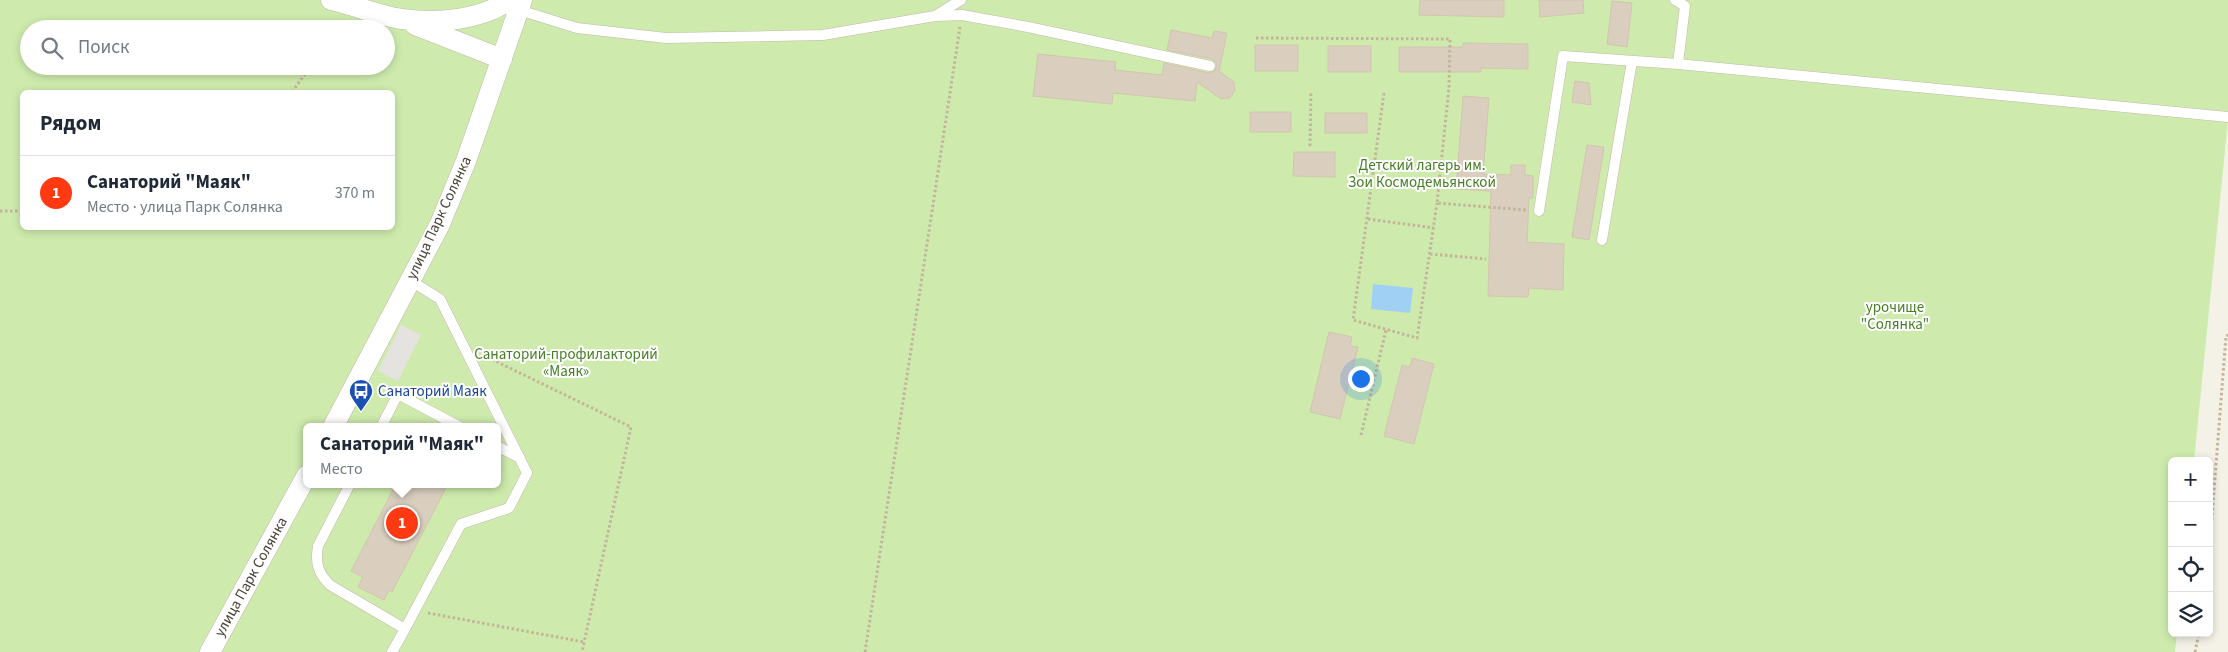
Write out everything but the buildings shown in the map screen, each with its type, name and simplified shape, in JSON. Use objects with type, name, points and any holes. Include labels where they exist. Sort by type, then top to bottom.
[{"type":"street","points":[[331,0],[401,19],[502,59]]},
{"type":"street","points":[[401,19],[438,21],[468,17],[517,3]]},
{"type":"street","name":"улица Парк Солянка","points":[[335,423],[440,224],[466,161],[502,59],[517,3]]},
{"type":"street","name":"улица Парк Солянка","points":[[210,652],[303,482]]},
{"type":"lane","points":[[936,16],[961,0]]},
{"type":"lane","points":[[1675,0],[1685,6],[1678,64]]},
{"type":"lane","points":[[517,3],[577,28],[666,38],[823,35],[936,16],[962,15],[1210,66]]},
{"type":"lane","points":[[1539,211],[1563,56],[1678,64],[2228,117]]},
{"type":"lane","points":[[1602,240],[1632,60]]},
{"type":"lane","points":[[392,652],[461,524],[509,508],[527,473],[440,299],[411,281]]},
{"type":"lane","points":[[383,423],[398,394],[452,423]]},
{"type":"lane","points":[[501,448],[520,458]]},
{"type":"lane","points":[[348,488],[318,546],[316,556],[317,567],[330,586],[405,629]]},
{"type":"path","points":[[865,652],[962,15]]},
{"type":"path","points":[[1256,38],[1450,39],[1449,87],[1437,203],[1417,338],[1353,320],[1384,93]]},
{"type":"path","points":[[293,90],[304,75]]},
{"type":"path","points":[[1310,146],[1311,92]]},
{"type":"path","points":[[1437,203],[1539,211]]},
{"type":"path","points":[[0,212],[20,211]]},
{"type":"path","points":[[1368,219],[1434,228]]},
{"type":"path","points":[[1430,254],[1486,259]]},
{"type":"path","points":[[1362,435],[1386,330]]},
{"type":"path","points":[[2210,547],[2226,336],[2228,335]]},
{"type":"path","points":[[463,345],[631,427],[582,652]]},
{"type":"path","points":[[415,610],[584,642]]},
{"type":"path","points":[[2195,652],[2198,637]]},
{"type":"green space","name":"урочище \"Солянка\"","points":[[0,0],[2228,0],[2228,120],[2194,457],[2168,457],[2168,637],[2177,637],[2175,652],[0,652]]},
{"type":"shaded area","points":[[401,325],[421,335],[398,381],[378,371]]},
{"type":"water","points":[[1373,284],[1413,288],[1410,313],[1371,309]]},
{"type":"place","name":"Санаторий Маяк","points":[[361,412]]},
{"type":"place","name":"Санаторий \"Маяк\"","points":[[402,523]]},
{"type":"park label","name":"Детский лагерь им. Зои Космодемьянской","points":[[1422,174]]},
{"type":"park label","name":"Санаторий-профилакторий «Маяк»","points":[[566,362]]}]
